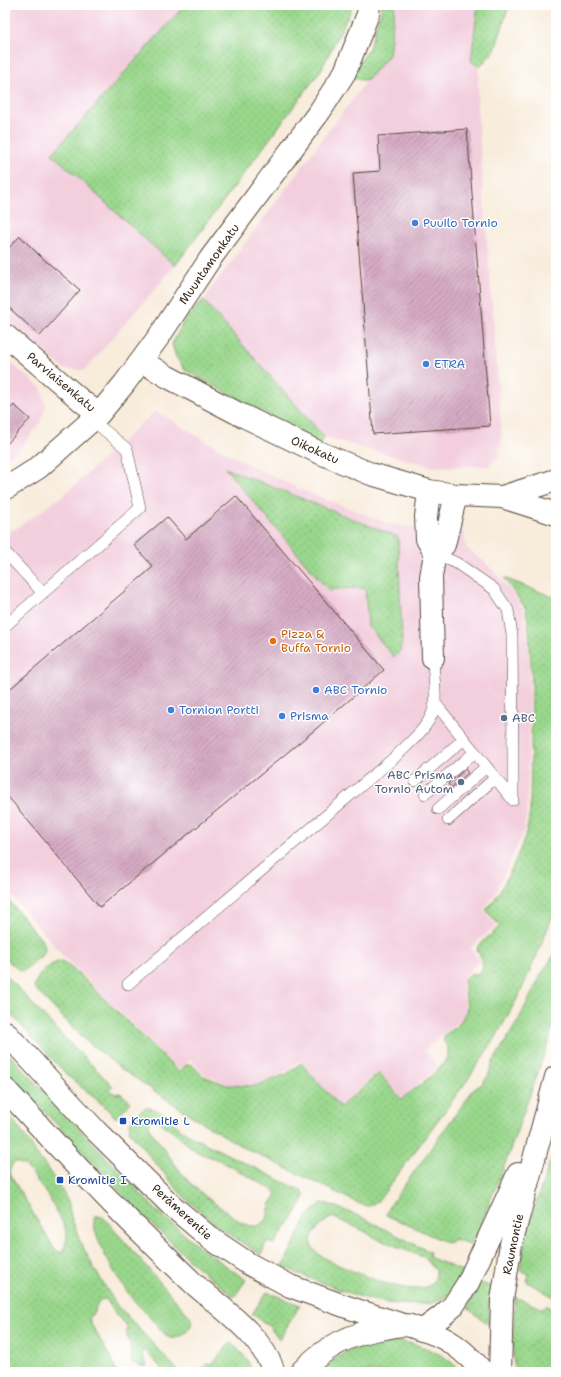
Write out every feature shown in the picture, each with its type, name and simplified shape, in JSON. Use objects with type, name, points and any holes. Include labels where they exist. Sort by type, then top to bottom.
[{"type":"main road","name":"Muuntamonkatu","points":[[5,489],[38,468],[96,417],[124,384],[210,259],[320,111],[345,72],[368,14],[369,5]]},
{"type":"main road","name":"Parviaisenkatu","points":[[5,335],[83,402],[96,417]]},
{"type":"main road","name":"Oikokatu","points":[[141,361],[168,378],[237,413],[318,452],[371,474],[429,492],[502,497],[556,514]]},
{"type":"main road","name":"Oikokatu","points":[[502,497],[556,480]]},
{"type":"main road","points":[[429,492],[426,517],[426,539],[435,553]]},
{"type":"main road","points":[[433,658],[431,577],[435,553],[444,545],[456,495]]},
{"type":"main road","name":"Perämerentie","points":[[5,1032],[96,1130],[171,1205],[210,1238],[249,1264],[290,1286],[344,1306],[440,1336],[458,1346],[483,1372]]},
{"type":"main road","name":"Raumontie","points":[[500,1372],[502,1300],[511,1244],[556,1077]]},
{"type":"main road","points":[[5,1089],[142,1234],[246,1330],[264,1350],[274,1372]]},
{"type":"main road","name":"Raumontie","points":[[413,1327],[442,1316],[453,1306],[468,1283],[544,1119]]},
{"type":"main road","points":[[301,1372],[312,1359],[333,1345],[358,1335],[380,1329],[413,1327]]},
{"type":"lane","points":[[5,626],[140,508],[127,449],[96,417]]},
{"type":"lane","points":[[5,552],[43,593]]},
{"type":"lane","points":[[435,553],[458,564],[494,589],[508,610],[512,635],[514,759],[512,800],[435,703]]},
{"type":"lane","points":[[128,984],[395,757],[425,726],[432,715],[435,703],[433,658]]},
{"type":"lane","points":[[415,781],[464,739]]},
{"type":"lane","points":[[425,794],[474,752]]},
{"type":"lane","points":[[438,809],[486,767]]},
{"type":"lane","points":[[448,820],[496,778]]},
{"type":"shaded area","points":[[5,5],[185,5],[52,154],[175,266],[85,370],[64,369],[5,316]]},
{"type":"shaded area","points":[[395,5],[478,5],[471,61],[479,67],[477,107],[502,437],[499,456],[488,466],[433,467],[324,437],[203,300],[367,80],[389,55]]},
{"type":"shaded area","points":[[5,358],[42,389],[46,406],[40,423],[19,450],[5,458]]},
{"type":"shaded area","points":[[155,411],[239,460],[309,493],[393,525],[464,533],[466,547],[488,565],[511,591],[523,609],[527,629],[530,686],[527,811],[524,831],[495,894],[483,910],[497,925],[470,948],[480,960],[462,979],[465,1009],[460,1020],[424,1050],[438,1067],[401,1098],[379,1071],[340,1106],[300,1060],[286,1072],[255,1085],[227,1084],[204,1074],[190,1059],[179,1070],[63,956],[5,888],[5,533],[17,528],[64,495]]},
{"type":"green space","points":[[185,5],[352,5],[350,12],[321,70],[175,266],[52,154]]},
{"type":"green space","points":[[381,5],[395,5],[389,55],[367,80],[349,79],[369,48],[381,11]]},
{"type":"green space","points":[[478,5],[509,5],[495,50],[479,67],[471,61]]},
{"type":"green space","points":[[203,300],[324,437],[321,444],[185,370],[176,357],[172,344],[184,321]]},
{"type":"green space","points":[[225,468],[398,537],[402,641],[400,651],[394,657],[368,626],[365,588],[333,589],[330,592]]},
{"type":"green space","points":[[504,578],[556,598],[556,908],[519,995],[496,1037],[466,1082],[379,1200],[369,1206],[362,1205],[243,1147],[195,1118],[120,1068],[83,1038],[34,988],[35,983],[44,970],[52,964],[62,961],[79,974],[179,1072],[187,1064],[192,1065],[203,1076],[227,1085],[255,1086],[287,1074],[301,1063],[340,1107],[379,1073],[401,1099],[429,1078],[442,1065],[448,1053],[448,1049],[443,1039],[445,1035],[460,1023],[467,1009],[464,979],[471,974],[476,974],[482,970],[483,966],[481,958],[477,951],[478,946],[500,926],[486,910],[504,884],[514,863],[526,833],[529,819],[532,686],[529,629],[526,609]]},
{"type":"green space","points":[[5,896],[44,943],[45,950],[43,954],[24,971],[19,970],[5,958]]},
{"type":"green space","points":[[556,952],[556,1014],[547,1047],[505,1164],[475,1238],[469,1244],[455,1239],[448,1243],[386,1215],[391,1204],[473,1090],[482,1084],[488,1076],[493,1062],[518,1021],[542,973]]},
{"type":"green space","points":[[5,974],[55,1028],[113,1086],[110,1090],[115,1094],[120,1093],[131,1102],[116,1118],[102,1104],[68,1076],[5,1008]]},
{"type":"green space","points":[[5,1050],[157,1211],[198,1246],[246,1280],[234,1297],[195,1265],[145,1218],[5,1070]]},
{"type":"green space","points":[[146,1108],[151,1108],[161,1112],[194,1138],[302,1191],[304,1197],[300,1207],[274,1244],[266,1242],[261,1255],[217,1226],[181,1194],[130,1132],[129,1128],[131,1121]],"holes":[[[156,1120],[197,1152],[221,1161],[275,1191],[277,1194],[270,1205],[267,1220],[258,1226],[251,1226],[242,1223],[206,1197],[190,1183],[150,1130],[150,1121]]]},
{"type":"green space","points":[[5,1110],[58,1184],[68,1201],[71,1216],[79,1239],[95,1270],[116,1304],[179,1372],[162,1372],[161,1368],[146,1351],[143,1351],[142,1355],[147,1365],[146,1367],[132,1363],[130,1344],[125,1323],[117,1316],[106,1299],[99,1302],[89,1320],[117,1372],[13,1372],[5,1353]],"holes":[[[15,1162],[24,1165],[31,1172],[50,1200],[61,1220],[67,1235],[62,1253],[55,1250],[9,1173],[12,1164]]]},
{"type":"green space","points":[[556,1150],[556,1298],[527,1282],[529,1274],[520,1270],[527,1231],[550,1161]]},
{"type":"green space","points":[[322,1203],[328,1204],[359,1216],[430,1252],[429,1257],[464,1272],[456,1285],[445,1297],[432,1303],[395,1304],[371,1300],[348,1293],[283,1266],[307,1217]],"holes":[[[332,1217],[358,1228],[378,1239],[425,1258],[436,1271],[434,1281],[426,1287],[416,1289],[403,1288],[377,1281],[333,1263],[316,1252],[311,1243],[313,1234],[316,1230]]]},
{"type":"green space","points":[[95,1216],[104,1218],[192,1319],[191,1326],[181,1336],[170,1338],[167,1336],[128,1293],[111,1267],[100,1244],[94,1223]]},
{"type":"green space","points":[[479,1282],[492,1287],[489,1305],[489,1325],[468,1308]]},
{"type":"green space","points":[[267,1292],[300,1305],[279,1340],[269,1326],[252,1314]]},
{"type":"green space","points":[[515,1297],[541,1308],[547,1306],[556,1311],[556,1372],[515,1372],[513,1344]]},
{"type":"green space","points":[[380,1340],[391,1340],[424,1347],[444,1357],[461,1372],[320,1372],[340,1355],[363,1345]]},
{"type":"green space","points":[[231,1342],[247,1359],[252,1372],[201,1372],[207,1364],[213,1363]]},
{"type":"building","name":"Puuilo Tornio","points":[[467,129],[490,426],[373,434],[353,173],[380,171],[378,136]]},
{"type":"building","points":[[20,236],[40,256],[80,290],[40,336],[5,304],[5,252]]},
{"type":"building","points":[[14,405],[30,419],[5,446],[5,414]]},
{"type":"building","name":"Tornion Portti","points":[[236,496],[384,670],[317,728],[100,907],[5,793],[5,693],[153,567],[134,545],[167,517],[186,539]]},
{"type":"building","points":[[465,769],[468,773],[451,788],[448,784]]},
{"type":"place","name":"Puuilo Tornio","points":[[415,223]]},
{"type":"place","name":"ETRA","points":[[426,364]]},
{"type":"place","name":"Pizza & Buffa Tornio","points":[[273,641]]},
{"type":"place","name":"ABC Tornio","points":[[316,690]]},
{"type":"place","name":"Tornion Portti","points":[[171,710]]},
{"type":"place","name":"Prisma","points":[[282,716]]},
{"type":"place","name":"ABC","points":[[504,718]]},
{"type":"place","name":"ABC Prisma Tornio Autom","points":[[461,782]]},
{"type":"place","name":"Kromitie L","points":[[123,1121]]},
{"type":"place","name":"Kromitie I","points":[[60,1180]]}]
